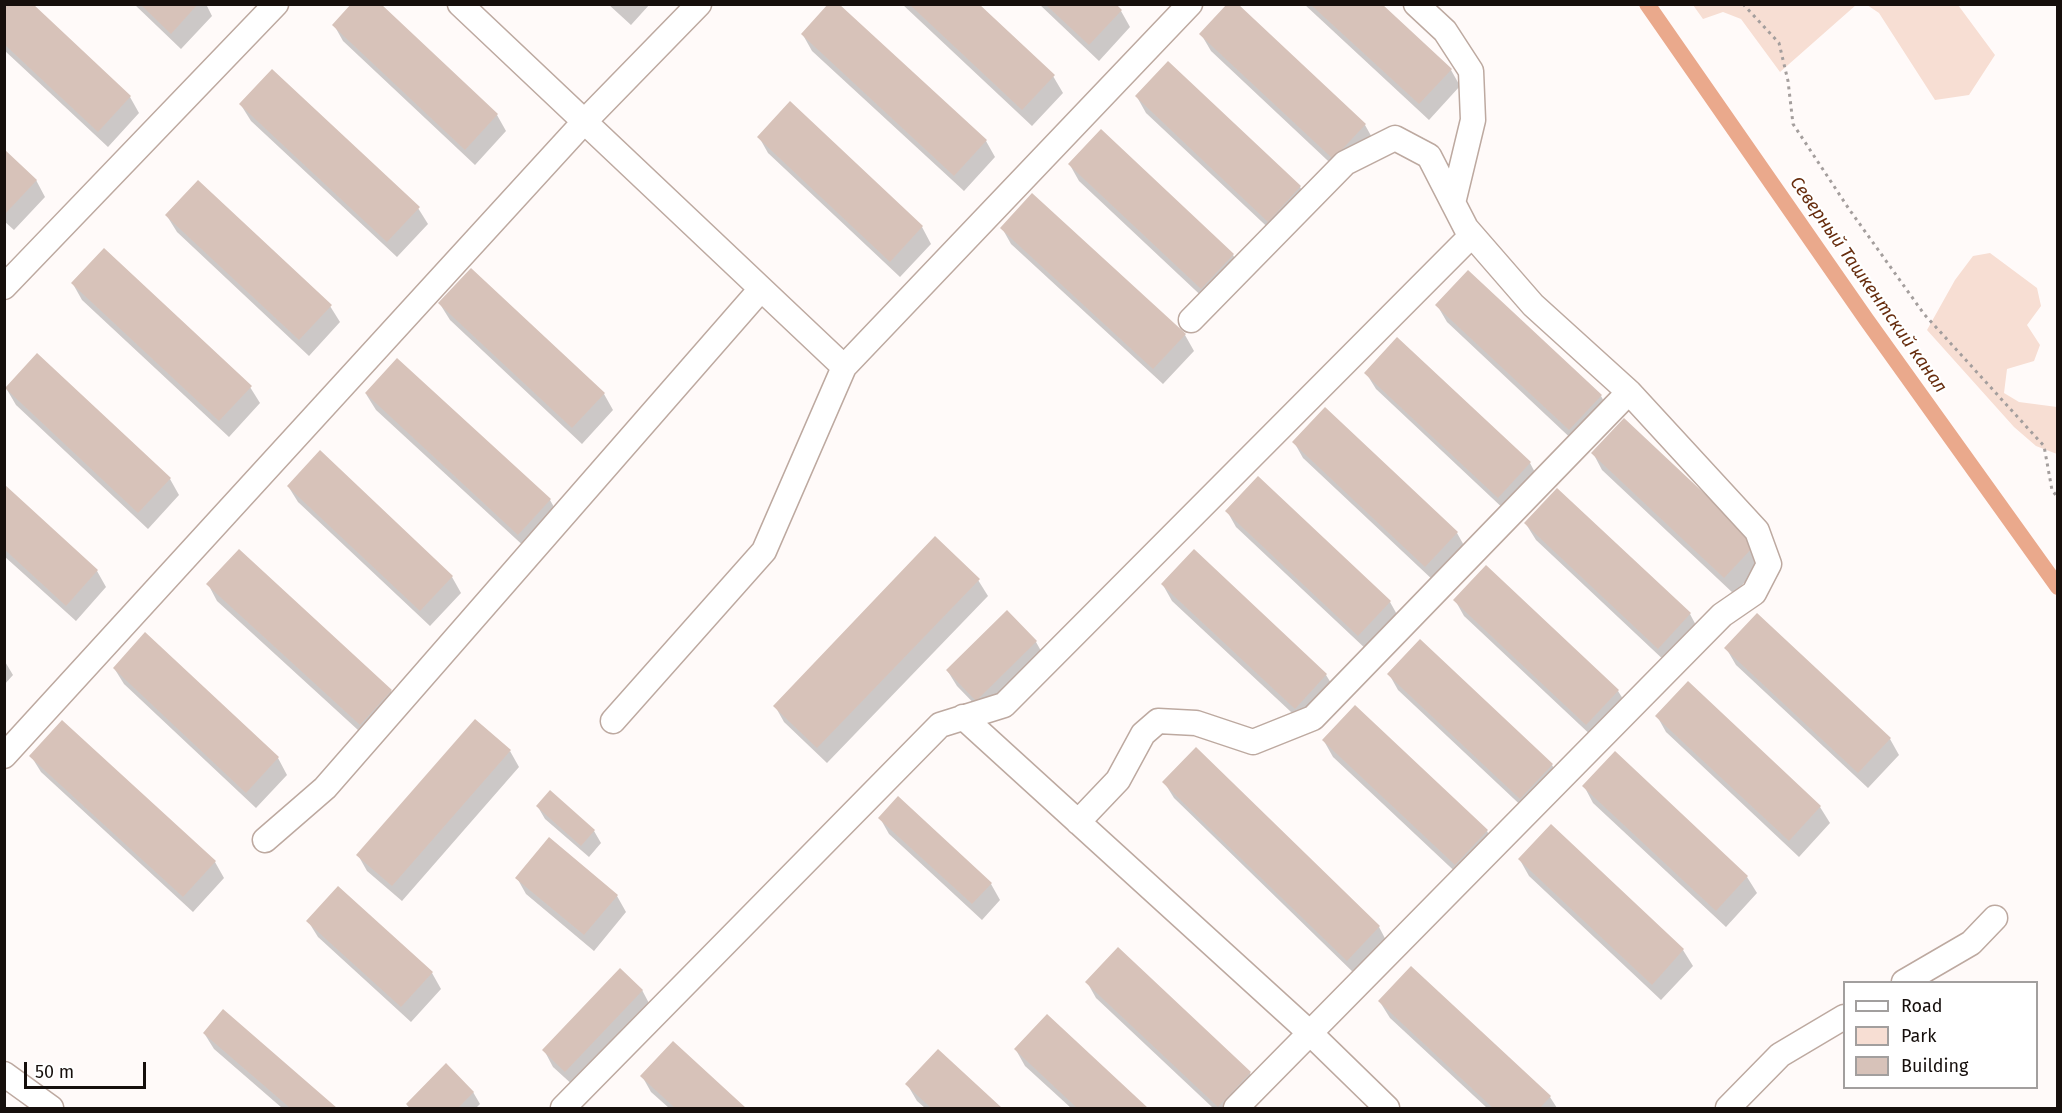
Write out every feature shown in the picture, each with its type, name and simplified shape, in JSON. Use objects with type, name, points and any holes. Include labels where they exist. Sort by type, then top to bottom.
[{"type":"street","points":[[4,287],[276,4]]},
{"type":"street","points":[[460,4],[844,367]]},
{"type":"street","points":[[4,756],[584,122],[699,4]]},
{"type":"street","points":[[612,721],[764,551],[844,367],[1190,4]]},
{"type":"street","points":[[1416,4],[1445,31],[1471,71],[1473,120],[1453,203]]},
{"type":"street","points":[[1191,320],[1345,162],[1395,138],[1429,156],[1466,228],[1533,305],[1629,392],[1757,531],[1769,564],[1754,593],[1722,615],[1236,1108]]},
{"type":"street","points":[[563,1108],[940,725],[1004,705],[1472,235]]},
{"type":"street","points":[[265,840],[325,788],[761,289]]},
{"type":"street","points":[[1078,822],[1118,780],[1143,734],[1158,721],[1196,723],[1253,742],[1313,718],[1629,392]]},
{"type":"street","points":[[963,717],[1310,1033],[1387,1108]]},
{"type":"street","points":[[1906,981],[1971,943],[1995,918]]},
{"type":"street","points":[[1728,1108],[1780,1055],[1843,1018]]},
{"type":"street","points":[[4,1074],[51,1108]]},
{"type":"path","points":[[1743,4],[1779,43],[1788,81],[1793,124],[1849,209],[1924,314],[2044,446],[2052,490],[2058,498]]},
{"type":"green space","points":[[1693,5],[1856,5],[1780,72],[1741,19],[1723,12],[1703,19]]},
{"type":"green space","points":[[1867,5],[1958,5],[1995,55],[1969,95],[1935,100],[1879,13]]},
{"type":"green space","points":[[1990,253],[2037,288],[2041,306],[2027,325],[2040,345],[2034,361],[2007,369],[2004,393],[2019,402],[2057,407],[2057,454],[2036,446],[2014,427],[1927,330],[1955,280],[1973,256]]},
{"type":"building","points":[[4,4],[33,4],[131,96],[98,132],[4,44]]},
{"type":"building","points":[[140,4],[198,4],[171,34]]},
{"type":"building","points":[[351,4],[381,4],[498,114],[465,150],[332,25]]},
{"type":"building","points":[[828,4],[839,4],[987,140],[954,176],[801,34]]},
{"type":"building","points":[[909,4],[979,4],[1055,75],[1022,110]]},
{"type":"building","points":[[1045,4],[1116,4],[1122,10],[1089,45]]},
{"type":"building","points":[[1227,4],[1238,4],[1366,124],[1333,159],[1199,34]]},
{"type":"building","points":[[1310,4],[1382,4],[1452,69],[1419,104]]},
{"type":"building","points":[[1168,61],[1301,186],[1268,222],[1135,96]]},
{"type":"building","points":[[272,69],[420,207],[387,242],[239,104]]},
{"type":"building","points":[[790,101],[923,226],[890,262],[757,137]]},
{"type":"building","points":[[1101,129],[1234,254],[1201,289],[1068,164]]},
{"type":"building","points":[[4,149],[37,180],[4,215]]},
{"type":"building","points":[[198,180],[332,305],[299,340],[165,215]]},
{"type":"building","points":[[1032,193],[1186,334],[1153,369],[1000,228]]},
{"type":"building","points":[[104,248],[252,386],[219,421],[71,283]]},
{"type":"building","points":[[471,268],[605,393],[572,428],[438,303]]},
{"type":"building","points":[[1468,270],[1602,395],[1569,430],[1435,305]]},
{"type":"building","points":[[1397,337],[1531,462],[1498,498],[1364,373]]},
{"type":"building","points":[[37,353],[171,478],[138,513],[5,388]]},
{"type":"building","points":[[397,358],[551,499],[518,535],[365,393]]},
{"type":"building","points":[[1325,407],[1458,532],[1425,567],[1292,442]]},
{"type":"building","points":[[1624,418],[1757,543],[1724,578],[1591,453]]},
{"type":"building","points":[[320,450],[453,576],[420,611],[287,486]]},
{"type":"building","points":[[1258,476],[1391,601],[1358,636],[1225,511]]},
{"type":"building","points":[[4,484],[98,570],[66,606],[4,549]]},
{"type":"building","points":[[1557,488],[1691,613],[1658,649],[1524,523]]},
{"type":"building","points":[[935,536],[980,579],[817,748],[773,706]]},
{"type":"building","points":[[239,549],[392,690],[360,725],[206,584]]},
{"type":"building","points":[[1194,549],[1327,674],[1295,709],[1161,584]]},
{"type":"building","points":[[1486,565],[1619,690],[1586,725],[1453,600]]},
{"type":"building","points":[[1007,610],[1037,641],[976,701],[946,670]]},
{"type":"building","points":[[1757,613],[1891,738],[1858,773],[1724,648]]},
{"type":"building","points":[[145,632],[279,757],[246,793],[113,668]]},
{"type":"building","points":[[1420,639],[1553,764],[1520,799],[1387,674]]},
{"type":"building","points":[[1688,681],[1821,806],[1789,841],[1655,716]]},
{"type":"building","points":[[1355,705],[1488,830],[1455,865],[1322,740]]},
{"type":"building","points":[[475,719],[511,750],[392,886],[356,855]]},
{"type":"building","points":[[62,720],[216,861],[183,897],[29,756]]},
{"type":"building","points":[[1196,747],[1380,926],[1347,961],[1162,782]]},
{"type":"building","points":[[1615,751],[1748,876],[1716,911],[1582,786]]},
{"type":"building","points":[[550,790],[595,830],[581,846],[536,806]]},
{"type":"building","points":[[898,796],[992,883],[972,904],[878,818]]},
{"type":"building","points":[[1551,824],[1684,949],[1652,985],[1518,859]]},
{"type":"building","points":[[549,837],[618,895],[584,935],[515,878]]},
{"type":"building","points":[[338,886],[433,972],[401,1007],[306,921]]},
{"type":"building","points":[[1118,947],[1251,1072],[1218,1107],[1085,982]]},
{"type":"building","points":[[1411,966],[1551,1096],[1540,1108],[1493,1108],[1378,1001]]},
{"type":"building","points":[[620,968],[643,990],[565,1072],[542,1050]]},
{"type":"building","points":[[223,1009],[337,1108],[290,1108],[203,1033]]},
{"type":"building","points":[[1047,1014],[1148,1108],[1077,1108],[1014,1049]]},
{"type":"building","points":[[673,1041],[746,1108],[675,1108],[640,1076]]},
{"type":"building","points":[[938,1049],[1002,1108],[931,1108],[905,1084]]},
{"type":"building","points":[[446,1063],[474,1092],[458,1108],[410,1108],[406,1104]]},
{"type":"waterway","name":"Северный Ташкентский канал","points":[[1647,4],[1866,319],[2058,587]]}]
